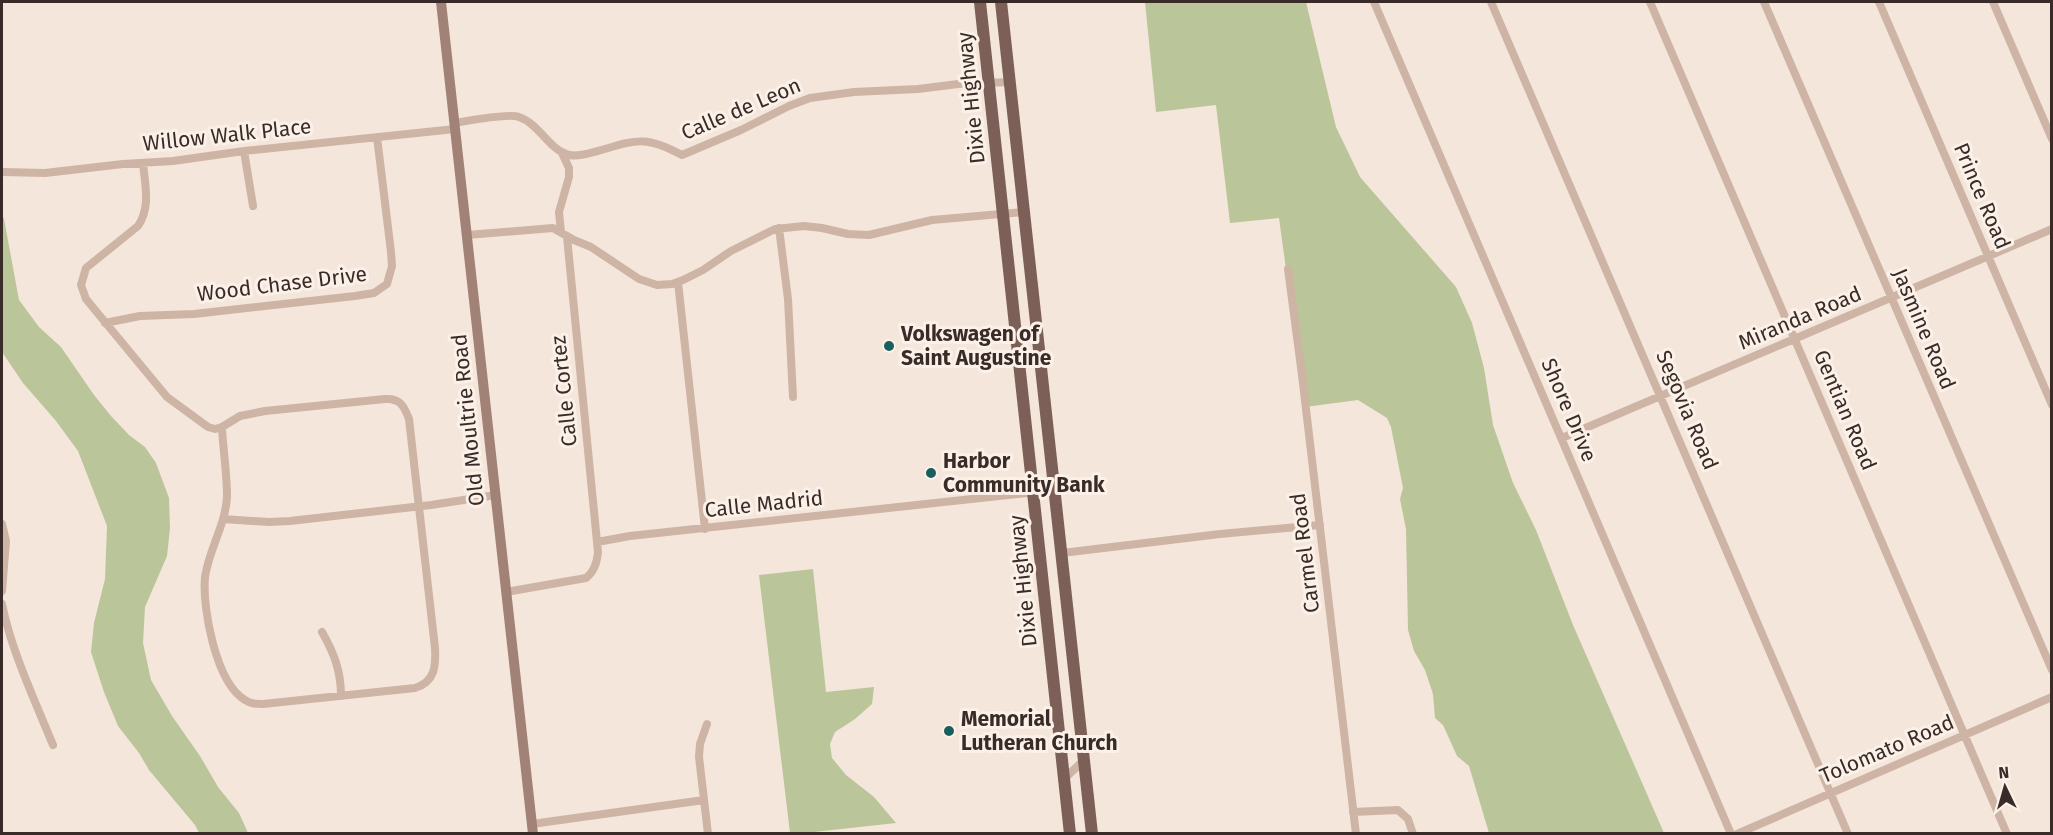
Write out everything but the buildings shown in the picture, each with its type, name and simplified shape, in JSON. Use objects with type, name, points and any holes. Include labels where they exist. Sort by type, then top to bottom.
[{"type":"main road","name":"Old Moultrie Road","points":[[441,2],[532,829]]},
{"type":"main road","name":"Dixie Highway","points":[[980,2],[1070,834]]},
{"type":"main road","points":[[1001,2],[1092,834]]},
{"type":"street","name":"Shore Drive","points":[[1374,2],[1731,834]]},
{"type":"street","name":"Segovia Road","points":[[1491,2],[1848,834]]},
{"type":"street","name":"Gentian Road","points":[[1650,2],[2007,834]]},
{"type":"street","name":"Jasmine Road","points":[[1764,2],[2052,670]]},
{"type":"street","name":"Prince Road","points":[[1879,2],[2052,405]]},
{"type":"street","points":[[1993,2],[2052,139]]},
{"type":"street","name":"Calle de Leon","points":[[562,153],[576,156],[641,141],[662,144],[682,155],[810,98],[854,92],[1010,82]]},
{"type":"street","points":[[455,126],[515,115],[532,125],[562,153],[569,168],[569,177],[559,212],[564,234]]},
{"type":"street","name":"Willow Walk Place","points":[[2,172],[45,173],[192,159],[455,126]]},
{"type":"street","name":"Wood Chase Drive","points":[[105,323],[140,316],[194,314],[374,293],[387,284],[392,266],[377,137]]},
{"type":"street","points":[[244,151],[253,206]]},
{"type":"street","points":[[142,163],[147,196],[144,218],[138,226],[86,268],[81,285],[86,299],[167,397],[208,427],[215,429],[240,416],[264,411],[385,399],[397,400],[404,407],[408,419],[435,648],[435,670],[426,683],[415,688],[253,704],[241,698],[217,660],[204,592],[209,558],[223,519],[227,497],[222,427]]},
{"type":"street","points":[[467,235],[549,227],[591,247],[652,285],[667,285],[703,270],[745,243],[779,228],[804,226],[848,234],[869,235],[932,220],[1024,212]]},
{"type":"street","points":[[779,228],[790,330],[793,397]]},
{"type":"street","name":"Miranda Road","points":[[1562,438],[2052,229]]},
{"type":"street","name":"Calle Cortez","points":[[564,234],[597,542]]},
{"type":"street","name":"Carmel Road","points":[[1288,269],[1356,834]]},
{"type":"street","points":[[678,282],[705,529]]},
{"type":"street","name":"Calle Madrid","points":[[597,542],[630,536],[1055,490]]},
{"type":"street","points":[[223,519],[290,521],[418,507],[496,495]]},
{"type":"street","points":[[2,524],[6,541],[2,591]]},
{"type":"street","points":[[1062,553],[1220,534],[1320,525]]},
{"type":"street","points":[[506,592],[586,578],[590,575],[597,560],[597,542]]},
{"type":"street","points":[[2,604],[19,658],[53,745]]},
{"type":"street","points":[[322,632],[334,653],[341,696]]},
{"type":"street","name":"Tolomato Road","points":[[1737,834],[2052,697]]},
{"type":"street","points":[[707,724],[700,744],[699,757],[708,834]]},
{"type":"street","points":[[1064,779],[1084,760]]},
{"type":"street","points":[[532,829],[704,800]]},
{"type":"street","points":[[1353,812],[1398,810],[1408,819],[1413,834]]},
{"type":"green space","points":[[1145,2],[1306,2],[1336,127],[1360,177],[1456,287],[1472,323],[1484,368],[1493,425],[1513,483],[1536,530],[1573,625],[1664,833],[1489,833],[1469,766],[1457,756],[1443,725],[1435,718],[1433,694],[1425,670],[1414,651],[1408,630],[1406,529],[1400,499],[1403,488],[1391,427],[1387,418],[1358,400],[1305,407],[1279,218],[1230,223],[1216,105],[1156,112]]},
{"type":"green space","points":[[2,214],[19,300],[39,327],[61,347],[111,416],[129,435],[145,447],[156,463],[169,498],[170,528],[167,556],[145,607],[143,643],[151,680],[218,787],[239,813],[248,833],[199,833],[195,825],[149,770],[118,726],[104,692],[91,652],[94,623],[105,579],[107,526],[78,451],[23,383],[2,352]]},
{"type":"green space","points":[[813,569],[826,692],[874,687],[872,704],[835,732],[830,744],[832,758],[846,775],[874,797],[896,823],[790,833],[759,575]]},
{"type":"place","name":"Volkswagen of Saint Augustine","points":[[889,346]]},
{"type":"place","name":"Harbor Community Bank","points":[[931,473]]},
{"type":"place","name":"Memorial Lutheran Church","points":[[949,731]]}]
